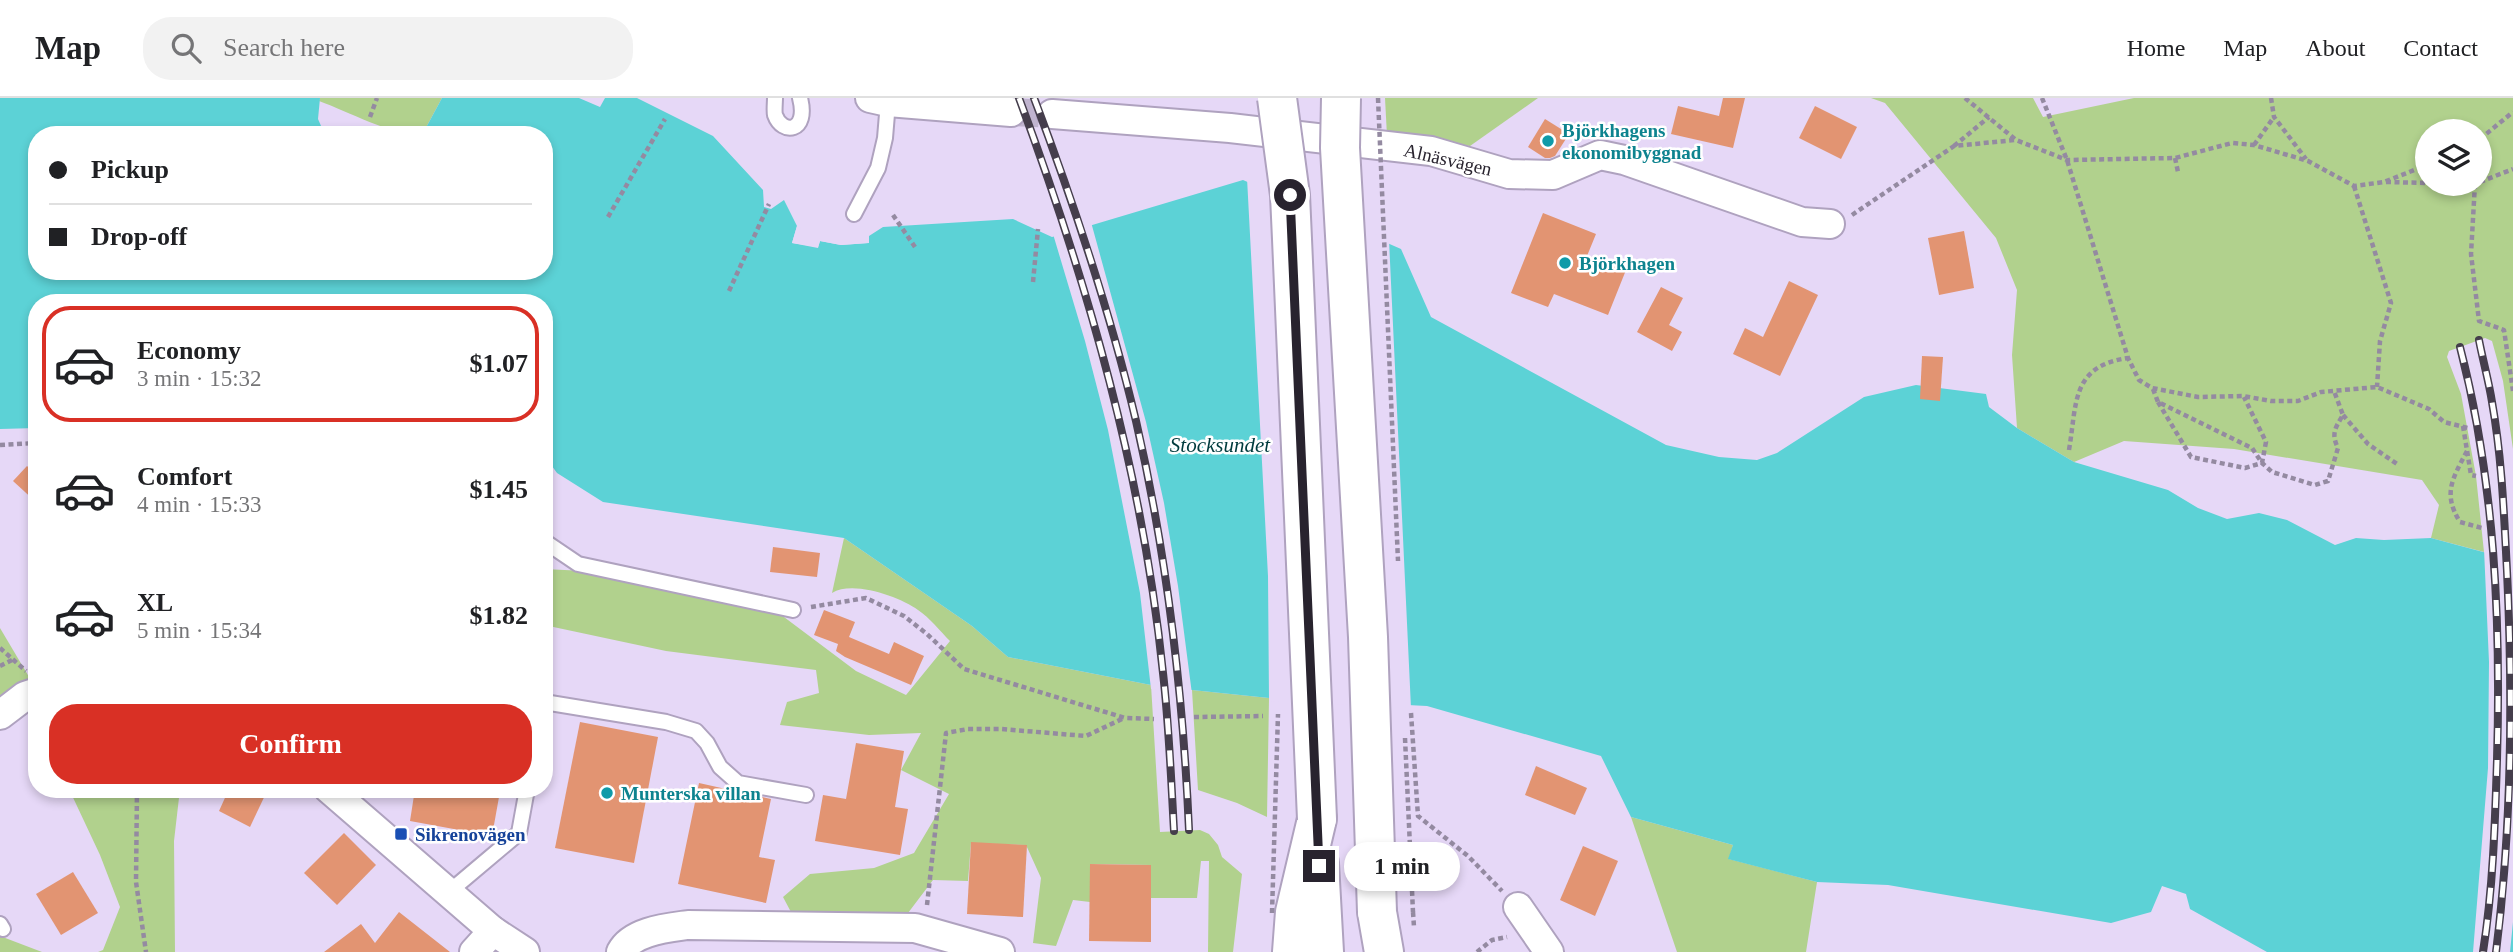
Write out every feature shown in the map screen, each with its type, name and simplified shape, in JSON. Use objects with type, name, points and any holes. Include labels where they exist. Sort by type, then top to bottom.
[{"type":"highway","points":[[1277,98],[1293,239],[1317,819],[1308,912],[1292,952]]},
{"type":"highway","points":[[1341,98],[1340,148],[1368,637],[1395,912],[1384,952]]},
{"type":"highway","points":[[1308,912],[1324,952]]},
{"type":"highway","points":[[1378,952],[1395,912]]},
{"type":"street","points":[[879,100],[1011,113]]},
{"type":"street","name":"Alnäsvägen","points":[[1052,114],[1230,128],[1418,150],[1480,167],[1523,175],[1553,175],[1600,155],[1623,160],[1801,222],[1830,224]]},
{"type":"street","points":[[0,715],[28,691]]},
{"type":"street","points":[[339,798],[493,931],[525,952]]},
{"type":"street","points":[[1518,908],[1549,952]]},
{"type":"street","points":[[621,952],[624,947],[651,930],[688,925],[915,928],[1000,952]]},
{"type":"street","points":[[474,952],[493,931]]},
{"type":"lane","points":[[775,98],[775,116],[789,127],[802,122],[804,112],[800,98]]},
{"type":"lane","points":[[855,214],[878,169],[885,138],[879,100]]},
{"type":"lane","points":[[553,547],[578,564],[793,610]]},
{"type":"lane","points":[[553,703],[666,722],[696,731],[707,743],[720,767],[738,783],[806,795]]},
{"type":"lane","points":[[449,892],[519,832],[525,798]]},
{"type":"path","points":[[370,117],[377,98]]},
{"type":"path","points":[[1378,98],[1398,569]]},
{"type":"path","points":[[1965,98],[2016,140],[2067,160],[2175,158],[2232,143],[2254,145],[2308,161],[2354,186],[2384,182],[2415,183]]},
{"type":"path","points":[[2042,98],[2067,160],[2128,358],[2139,380],[2152,388],[2198,397],[2243,396],[2271,401],[2298,401],[2321,392],[2377,387],[2429,410],[2444,422],[2466,427],[2471,475],[2476,476]]},
{"type":"path","points":[[2271,98],[2274,117],[2308,161]]},
{"type":"path","points":[[2492,129],[2513,112]]},
{"type":"path","points":[[1830,224],[1856,213],[1954,146],[1989,117]]},
{"type":"path","points":[[2254,145],[2274,117]]},
{"type":"path","points":[[608,217],[664,119]]},
{"type":"path","points":[[1954,146],[2016,140]]},
{"type":"path","points":[[2175,158],[2178,172]]},
{"type":"path","points":[[2492,177],[2513,169]]},
{"type":"path","points":[[2384,182],[2415,170]]},
{"type":"path","points":[[2354,186],[2391,303],[2380,341],[2377,387]]},
{"type":"path","points":[[2475,196],[2471,254],[2479,321],[2504,330],[2513,391]]},
{"type":"path","points":[[729,291],[769,204]]},
{"type":"path","points":[[893,215],[915,247]]},
{"type":"path","points":[[1033,282],[1038,229]]},
{"type":"path","points":[[2069,450],[2080,388],[2091,371],[2109,361],[2128,358]]},
{"type":"path","points":[[2152,388],[2191,457],[2245,468],[2262,463]]},
{"type":"path","points":[[2334,391],[2343,415],[2368,444],[2397,464]]},
{"type":"path","points":[[2243,396],[2266,442],[2262,463]]},
{"type":"path","points":[[2158,402],[2252,448],[2272,472],[2315,485],[2328,481],[2338,448],[2333,439],[2334,430],[2343,415]]},
{"type":"path","points":[[0,445],[28,443]]},
{"type":"path","points":[[2468,451],[2451,482],[2452,508],[2460,522],[2482,528]]},
{"type":"path","points":[[793,610],[866,598],[904,616],[964,669],[1125,718],[1154,719]]},
{"type":"path","points":[[0,649],[14,659],[28,677]]},
{"type":"path","points":[[0,666],[14,659]]},
{"type":"path","points":[[1395,912],[1404,706]]},
{"type":"path","points":[[1411,713],[1418,816],[1468,856],[1518,908]]},
{"type":"path","points":[[1194,718],[1263,716]]},
{"type":"path","points":[[921,930],[927,903],[946,733],[968,729],[1001,729],[1086,736],[1125,718]]},
{"type":"path","points":[[136,798],[136,882],[146,952]]},
{"type":"shaded area","points":[[320,98],[442,98],[427,126],[382,126],[319,101]]},
{"type":"shaded area","points":[[1385,98],[1538,98],[1470,146],[1387,136]]},
{"type":"shaded area","points":[[1871,98],[2033,98],[2043,117],[2134,98],[2513,98],[2513,449],[2503,381],[2492,341],[2485,338],[2449,351],[2447,357],[2461,394],[2476,476],[2484,552],[2431,538],[2439,505],[2422,480],[2234,449],[2124,441],[2074,462],[2017,428],[2012,355],[2017,290],[1996,238],[1885,103]]},
{"type":"shaded area","points":[[844,538],[972,626],[1008,657],[1151,685],[1160,832],[1200,830],[1209,834],[1218,845],[1222,857],[1242,874],[1233,952],[1208,952],[1209,861],[1201,861],[1197,898],[1151,898],[1151,865],[1090,864],[1090,902],[1073,900],[1056,946],[1033,943],[1041,878],[1026,845],[971,843],[968,881],[933,880],[908,913],[792,914],[783,897],[810,874],[874,868],[914,853],[949,794],[901,770],[921,733],[869,735],[780,725],[787,702],[819,693],[816,670],[666,651],[553,627],[553,569],[585,571],[776,611],[856,671],[906,695],[950,641],[922,613],[900,600],[864,589],[841,589],[832,593]]},
{"type":"shaded area","points":[[0,628],[28,675],[28,685],[0,703]]},
{"type":"shaded area","points":[[1192,690],[1269,698],[1267,817],[1237,803],[1198,790]]},
{"type":"shaded area","points":[[73,798],[179,798],[174,841],[175,952],[98,952],[103,950],[120,907],[100,855]]},
{"type":"shaded area","points":[[1631,817],[1733,845],[1729,859],[1817,882],[1806,952],[1677,952]]},
{"type":"shaded area","points":[[0,936],[42,952],[0,952]]},
{"type":"water","name":"Stocksundet","points":[[0,98],[320,98],[318,119],[321,126],[28,126],[28,280],[553,280],[553,126],[427,126],[442,98],[579,98],[600,107],[605,98],[637,98],[713,136],[763,190],[764,207],[771,209],[784,200],[797,226],[792,243],[818,247],[820,241],[841,245],[868,243],[869,236],[883,227],[1013,219],[1052,237],[1243,180],[1401,249],[1431,317],[1666,445],[1719,457],[1757,460],[1777,453],[1864,397],[1916,385],[1986,394],[1989,407],[2017,428],[2074,462],[2168,490],[2198,508],[2227,519],[2259,513],[2287,520],[2335,545],[2356,538],[2431,538],[2513,560],[2513,952],[2267,952],[2190,909],[2186,894],[2162,886],[2151,912],[2111,923],[1888,885],[1817,882],[1728,859],[1733,845],[1631,817],[1601,756],[1427,706],[1269,698],[1192,690],[1151,685],[1008,657],[972,626],[844,538],[603,502],[557,473],[553,467],[553,294],[28,294],[28,428],[0,429]]},
{"type":"pier","points":[[1247,178],[1389,240],[1411,708],[1269,701],[1268,576]]},
{"type":"pier","points":[[1091,222],[1146,422],[1164,503],[1192,694],[1151,689],[1140,593],[1108,430],[1053,234]]},
{"type":"pier","points":[[797,226],[801,227],[797,240],[816,244],[820,238],[842,242],[865,240],[869,231],[869,243],[841,245],[820,241],[818,248],[792,243]]},
{"type":"pier","points":[[2484,549],[2513,557],[2513,922],[2510,952],[2473,952],[2488,768],[2489,662]]},
{"type":"building","points":[[1723,98],[1745,98],[1733,148],[1671,134],[1678,106],[1719,116]]},
{"type":"building","points":[[1815,106],[1857,127],[1841,159],[1799,138]]},
{"type":"building","name":"Björkhagens ekonomibyggnad","points":[[1545,119],[1569,134],[1555,156],[1550,158],[1545,158],[1528,147]]},
{"type":"building","name":"Björkhagen","points":[[1543,213],[1596,234],[1587,256],[1626,270],[1608,315],[1554,294],[1548,307],[1511,293]]},
{"type":"building","points":[[1964,231],[1974,288],[1939,295],[1928,238]]},
{"type":"building","points":[[1789,281],[1818,295],[1780,376],[1733,354],[1745,328],[1763,337]]},
{"type":"building","points":[[1661,287],[1683,298],[1669,325],[1682,332],[1672,351],[1637,332]]},
{"type":"building","points":[[1922,356],[1943,357],[1940,401],[1920,399]]},
{"type":"building","points":[[27,466],[28,467],[28,495],[13,481]]},
{"type":"building","points":[[773,547],[820,553],[817,577],[770,572]]},
{"type":"building","points":[[824,610],[855,622],[849,637],[889,654],[894,642],[924,656],[911,685],[845,657],[836,651],[838,644],[814,635]]},
{"type":"building","name":"Munterska villan","points":[[580,722],[658,737],[634,863],[555,848]]},
{"type":"building","points":[[856,743],[904,751],[895,807],[908,809],[900,855],[815,841],[823,795],[846,799]]},
{"type":"building","points":[[1536,766],[1587,788],[1575,815],[1525,795]]},
{"type":"building","points":[[699,783],[771,799],[759,857],[775,860],[766,903],[678,884]]},
{"type":"building","points":[[225,798],[264,798],[250,827],[219,811]]},
{"type":"building","points":[[414,798],[499,798],[492,836],[410,821]]},
{"type":"building","points":[[344,833],[376,865],[337,905],[304,873]]},
{"type":"building","points":[[971,842],[1027,845],[1023,917],[967,914]]},
{"type":"building","points":[[1583,846],[1618,861],[1595,916],[1560,900]]},
{"type":"building","points":[[1090,864],[1151,865],[1151,942],[1089,941]]},
{"type":"building","points":[[73,872],[98,913],[61,935],[36,894]]},
{"type":"building","points":[[399,912],[450,952],[324,952],[361,924],[375,943]]},
{"type":"tunnel","points":[[1011,112],[1052,114]]},
{"type":"railway","points":[[1019,98],[1090,309],[1127,453],[1154,599],[1167,712],[1174,831]]},
{"type":"railway","points":[[1034,98],[1103,298],[1126,380],[1147,472],[1172,624],[1183,727],[1189,830]]},
{"type":"railway","points":[[2479,340],[2498,444],[2509,619],[2508,810],[2496,952]]},
{"type":"railway","points":[[2460,347],[2472,398],[2488,501],[2498,656],[2495,808],[2483,952]]},
{"type":"place","name":"Björkhagens ekonomibyggnad","points":[[1548,141]]},
{"type":"place","name":"Björkhagen","points":[[1565,263]]},
{"type":"place","name":"Munterska villan","points":[[607,793]]},
{"type":"place","name":"Sikrenovägen","points":[[401,834]]},
{"type":"route","points":[[1290,195],[1319,866]]}]
